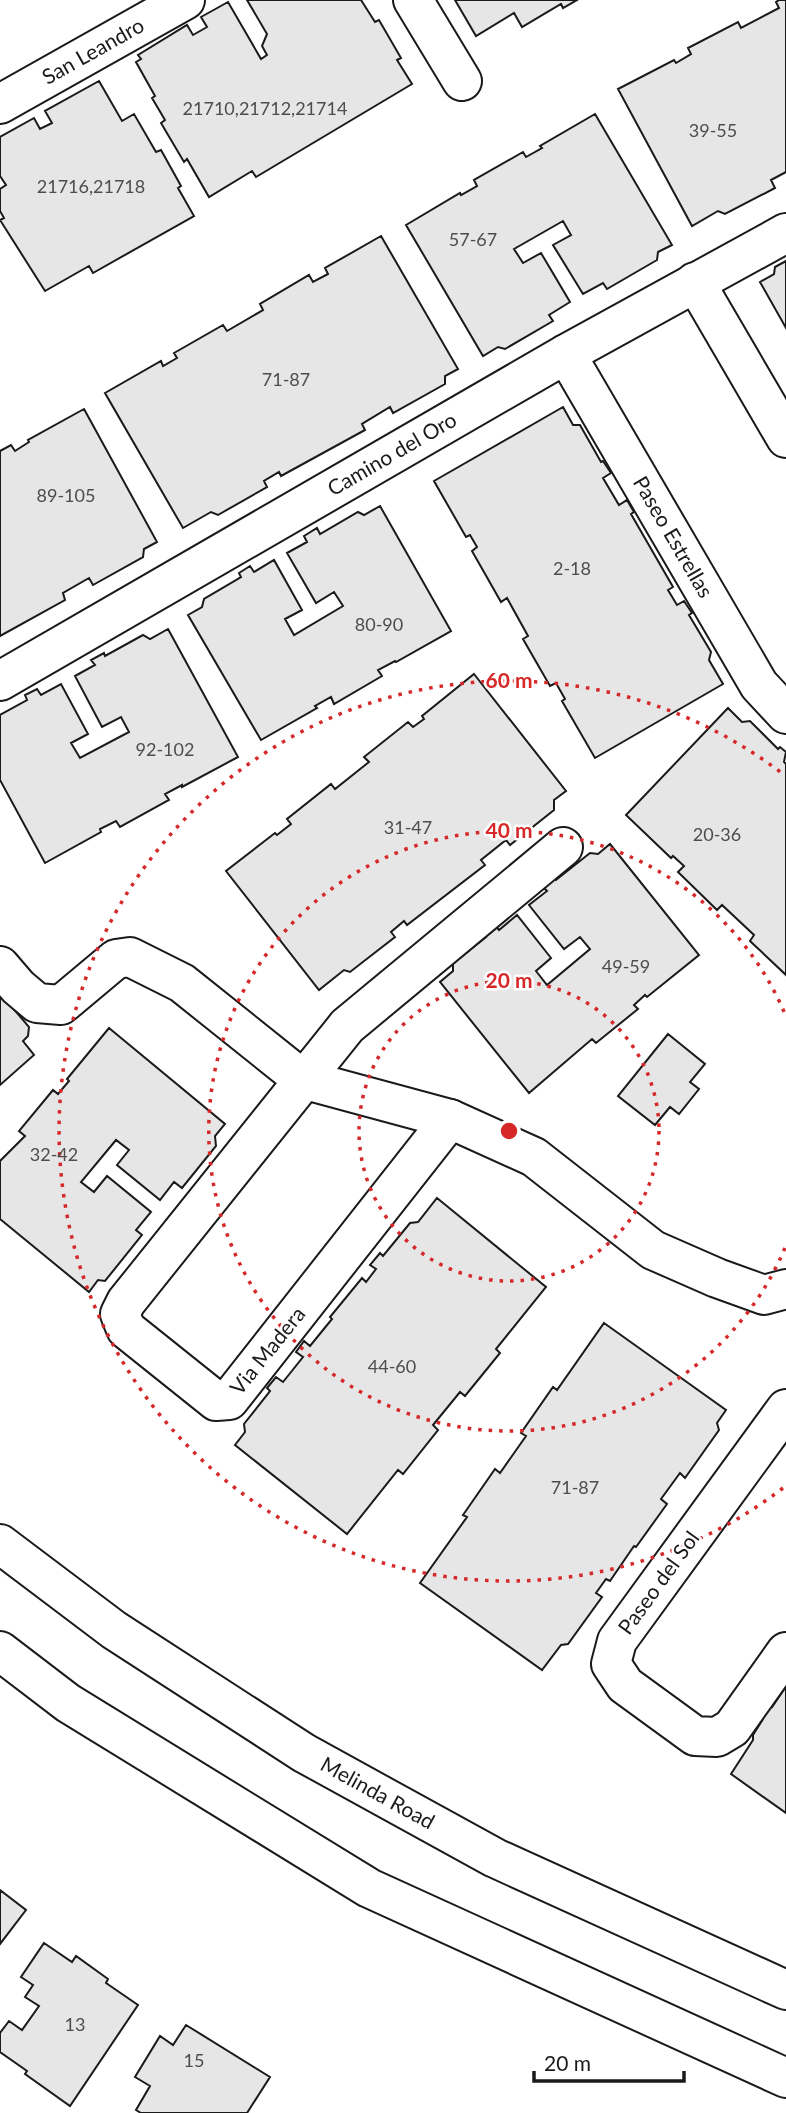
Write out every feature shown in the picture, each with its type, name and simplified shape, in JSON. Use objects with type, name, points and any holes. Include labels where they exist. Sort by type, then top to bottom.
[{"type":"street","name":"San Leandro","points":[[0,104],[185,0]]},
{"type":"street","points":[[413,0],[462,81]]},
{"type":"street","name":"Camino del Oro","points":[[0,681],[566,354],[786,233]]},
{"type":"street","points":[[695,282],[786,438]]},
{"type":"street","name":"Paseo Estrellas","points":[[566,354],[759,685],[786,713]]},
{"type":"street","name":"Via Madera","points":[[450,1119],[229,1400],[216,1401],[125,1329],[120,1314],[135,1292],[302,1079],[347,1026],[563,848]]},
{"type":"street","points":[[0,966],[18,987],[37,1003],[61,1005],[116,959],[130,957],[182,983],[302,1079],[450,1119],[534,1157],[653,1250],[764,1295],[786,1289]]},
{"type":"street","name":"Paseo del Sol","points":[[786,1409],[617,1641],[611,1664],[625,1685],[695,1736],[717,1737],[732,1728],[786,1652]]},
{"type":"street","name":"Melinda Road","points":[[0,1544],[114,1630],[304,1753],[495,1858],[786,1990]]},
{"type":"street","points":[[0,1651],[68,1703],[369,1888],[786,2078]]},
{"type":"building","points":[[247,0],[361,0],[375,22],[379,20],[401,58],[397,60],[412,84],[256,177],[252,171],[209,197],[187,159],[184,162],[161,123],[165,120],[136,62],[141,59],[138,55],[187,25],[193,35],[207,27],[201,17],[228,2],[261,59],[267,55],[262,46],[267,34]]},
{"type":"building","points":[[455,0],[577,0],[563,8],[561,4],[522,27],[514,13],[476,36]]},
{"type":"building","points":[[786,0],[786,172],[771,180],[775,188],[725,214],[718,211],[692,226],[618,89],[674,60],[676,63],[691,54],[688,48],[738,22],[741,28],[779,8],[776,2]]},
{"type":"building","points":[[99,81],[122,121],[134,114],[156,152],[161,150],[194,216],[93,273],[89,266],[45,291],[0,220],[4,218],[0,211],[0,189],[6,185],[0,176],[0,137],[34,118],[40,129],[52,123],[45,111]]},
{"type":"building","points":[[595,114],[672,245],[658,252],[657,260],[607,289],[603,283],[583,294],[553,245],[571,235],[563,221],[514,249],[523,263],[541,253],[570,302],[549,315],[553,321],[505,349],[498,347],[483,356],[406,225],[477,186],[474,180],[523,152],[526,157]]},
{"type":"building","points":[[381,236],[458,369],[445,376],[445,384],[393,413],[390,407],[362,424],[365,430],[281,476],[279,472],[264,481],[267,487],[218,515],[211,512],[183,528],[105,393],[161,361],[163,366],[177,358],[174,353],[223,325],[227,331],[263,310],[260,304],[309,275],[313,282],[328,274],[325,268]]},
{"type":"building","points":[[786,261],[786,328],[760,282],[774,274],[775,267]]},
{"type":"building","points":[[563,407],[573,425],[580,425],[601,462],[603,461],[611,473],[603,478],[619,505],[627,500],[634,512],[631,514],[673,587],[668,590],[677,605],[684,601],[692,613],[689,615],[711,652],[709,660],[723,684],[595,758],[562,701],[565,699],[556,683],[550,686],[523,639],[528,636],[507,598],[501,602],[472,551],[477,547],[470,535],[466,537],[434,481]]},
{"type":"building","points":[[84,409],[157,542],[144,549],[143,557],[93,585],[89,578],[63,593],[65,600],[0,636],[0,451],[11,445],[15,451],[29,442],[28,440]]},
{"type":"building","points":[[380,506],[451,631],[378,670],[382,676],[334,704],[331,697],[261,740],[188,615],[202,607],[204,599],[241,577],[239,573],[250,566],[254,572],[274,560],[302,610],[285,619],[294,635],[343,606],[334,592],[316,603],[287,553],[307,542],[304,536],[317,528],[320,534],[358,512],[364,515]]},
{"type":"building","points":[[168,629],[238,757],[165,794],[169,800],[120,827],[116,821],[45,863],[0,780],[0,715],[27,700],[25,695],[37,689],[41,695],[61,684],[88,734],[71,743],[80,758],[129,732],[121,717],[102,727],[75,676],[95,665],[91,660],[104,653],[105,656],[143,635],[150,639]]},
{"type":"building","points":[[474,674],[566,791],[554,800],[554,810],[510,845],[506,840],[481,860],[485,865],[407,925],[404,921],[391,932],[395,937],[350,972],[344,970],[319,990],[226,871],[291,824],[287,819],[331,784],[335,789],[369,762],[364,757],[408,722],[413,727],[424,719],[422,716]]},
{"type":"building","points":[[728,708],[742,722],[750,721],[778,749],[780,747],[786,752],[786,975],[750,941],[754,935],[722,905],[717,910],[678,872],[684,866],[673,856],[671,858],[626,815]]},
{"type":"building","points":[[610,844],[699,955],[647,997],[645,995],[634,1005],[638,1009],[596,1043],[592,1039],[529,1093],[440,982],[453,971],[453,963],[486,937],[484,934],[495,925],[499,930],[517,915],[551,958],[536,971],[547,985],[590,949],[580,937],[564,949],[529,905],[547,891],[542,886],[553,877],[556,880],[590,853],[598,854]]},
{"type":"building","points":[[0,993],[29,1027],[28,1036],[23,1041],[34,1055],[0,1085]]},
{"type":"building","points":[[109,1028],[225,1124],[215,1136],[216,1146],[182,1188],[174,1182],[160,1200],[117,1165],[129,1150],[116,1140],[81,1182],[94,1192],[107,1176],[151,1212],[136,1230],[142,1235],[105,1281],[98,1280],[89,1292],[0,1219],[0,1161],[25,1136],[19,1131],[53,1090],[58,1094]]},
{"type":"building","points":[[668,1034],[705,1064],[690,1082],[699,1089],[679,1114],[670,1107],[655,1125],[618,1096]]},
{"type":"building","points":[[437,1198],[546,1287],[496,1349],[500,1353],[465,1396],[460,1392],[433,1425],[438,1430],[403,1474],[398,1470],[347,1534],[235,1445],[245,1432],[244,1424],[270,1391],[267,1388],[276,1377],[283,1382],[303,1357],[296,1352],[304,1341],[310,1346],[362,1278],[366,1282],[376,1269],[370,1265],[380,1253],[383,1256],[410,1223],[418,1222]]},
{"type":"building","points":[[604,1323],[726,1410],[717,1423],[719,1430],[685,1478],[680,1473],[661,1499],[667,1504],[610,1581],[606,1579],[596,1593],[602,1597],[568,1644],[561,1645],[542,1670],[420,1583],[467,1517],[463,1515],[495,1469],[500,1473],[526,1436],[521,1433],[553,1387],[557,1390]]},
{"type":"building","points":[[785,1688],[786,1813],[731,1774],[763,1719],[757,1714],[765,1702],[772,1707]]},
{"type":"building","points":[[0,1890],[26,1910],[0,1944]]},
{"type":"building","points":[[44,1943],[72,1962],[76,1956],[108,1979],[106,1983],[138,2005],[70,2106],[25,2074],[27,2071],[0,2052],[0,2033],[9,2021],[22,2030],[39,2006],[25,1997],[33,1985],[21,1977]]},
{"type":"building","points":[[186,2025],[270,2077],[247,2113],[141,2113],[136,2110],[150,2086],[135,2077],[160,2036],[173,2045]]}]
